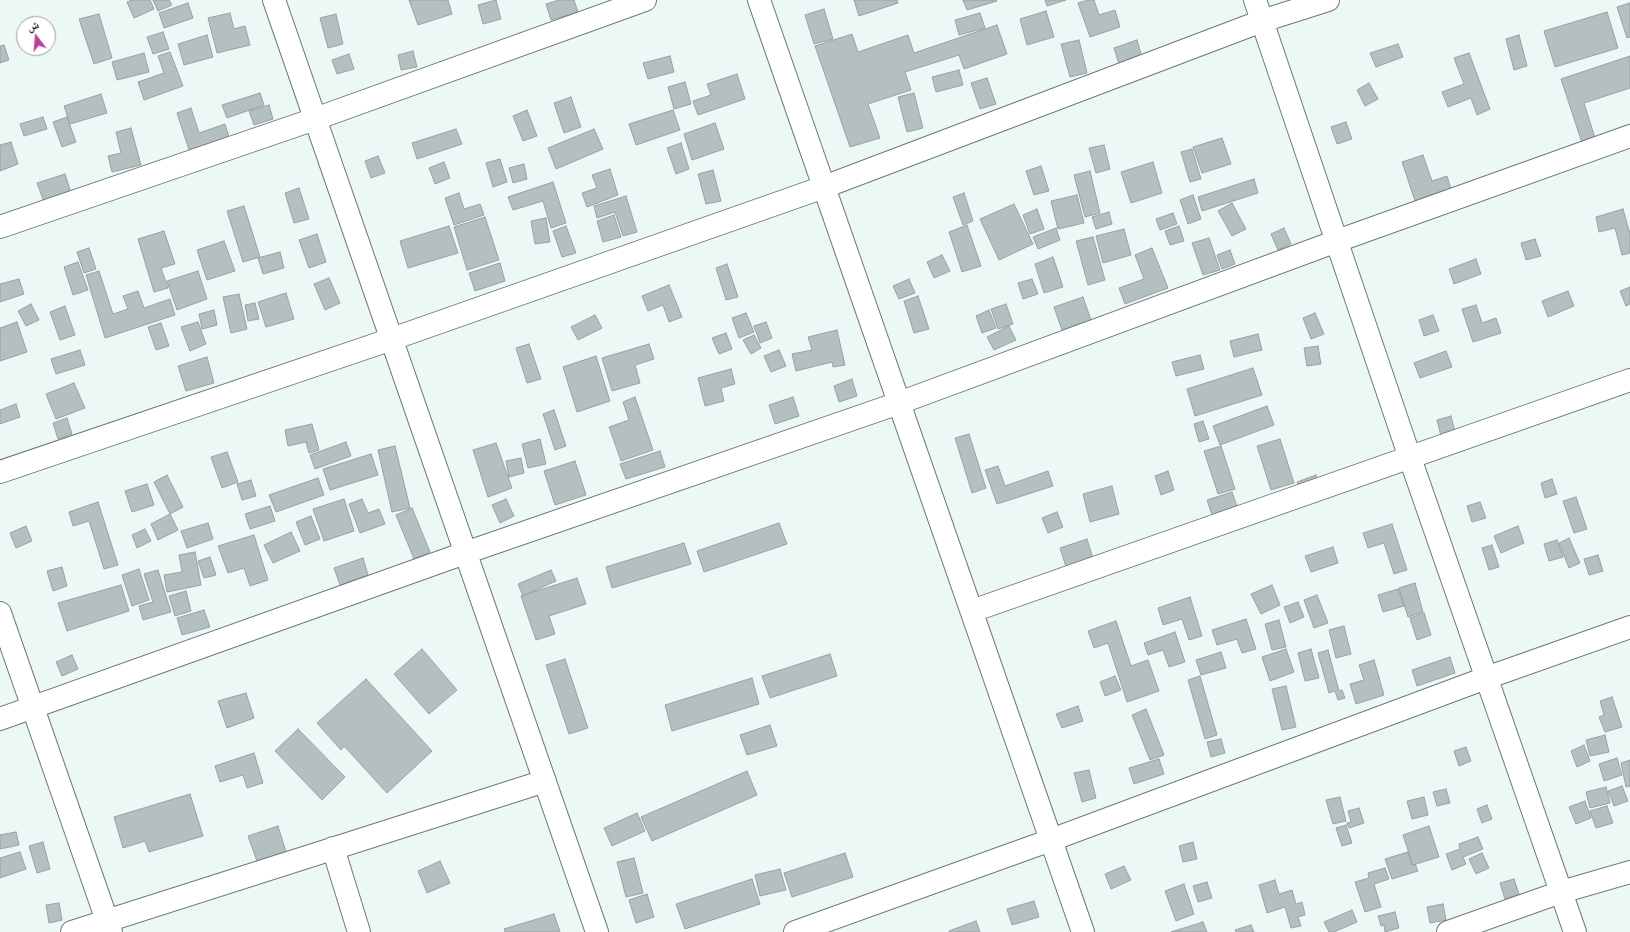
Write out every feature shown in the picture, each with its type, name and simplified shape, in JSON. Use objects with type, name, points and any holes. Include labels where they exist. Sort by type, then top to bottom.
[{"type":"street","points":[[274,0],[597,932]]},
{"type":"street","points":[[0,227],[315,119],[645,0]]},
{"type":"street","points":[[759,0],[1083,932]]},
{"type":"street","points":[[1255,0],[1410,458],[1575,932]]},
{"type":"street","points":[[0,472],[392,339],[824,187],[1262,21],[1328,0]]},
{"type":"street","points":[[0,719],[465,552],[899,403],[1337,241],[1630,136]]},
{"type":"street","points":[[972,611],[1630,380]]},
{"type":"street","points":[[0,613],[109,926]]},
{"type":"street","points":[[795,932],[1051,840],[1486,678],[1630,627]]},
{"type":"street","points":[[72,932],[109,926],[334,848],[545,781]]},
{"type":"street","points":[[334,848],[359,932]]},
{"type":"street","points":[[1448,932],[1561,892],[1630,872]]},
{"type":"building","points":[[132,0],[150,0],[154,9],[134,18],[127,2]]},
{"type":"building","points":[[153,0],[169,0],[172,5],[158,11]]},
{"type":"building","points":[[409,0],[448,0],[452,14],[418,25]]},
{"type":"building","points":[[496,0],[501,19],[483,24],[478,5]]},
{"type":"building","points":[[559,0],[574,0],[578,12],[551,20],[546,4]]},
{"type":"building","points":[[854,0],[897,0],[898,3],[859,16]]},
{"type":"building","points":[[963,0],[996,0],[997,1],[967,10]]},
{"type":"building","points":[[1045,0],[1066,0],[1047,6]]},
{"type":"building","points":[[1094,0],[1099,15],[1115,10],[1120,27],[1090,37],[1078,3]]},
{"type":"building","points":[[188,3],[193,18],[164,28],[159,13]]},
{"type":"building","points":[[1630,3],[1630,37],[1627,38],[1617,7]]},
{"type":"building","points":[[824,9],[833,39],[814,44],[805,15]]},
{"type":"building","points":[[1046,11],[1054,37],[1027,45],[1020,19]]},
{"type":"building","points":[[1607,12],[1618,48],[1555,67],[1544,31]]},
{"type":"building","points":[[230,13],[234,29],[245,26],[250,45],[217,53],[208,18]]},
{"type":"building","points":[[980,13],[985,28],[959,35],[955,20]]},
{"type":"building","points":[[99,14],[112,58],[94,64],[79,19]]},
{"type":"building","points":[[336,14],[343,44],[328,48],[320,18]]},
{"type":"building","points":[[997,25],[1007,54],[964,69],[959,55],[905,72],[911,90],[868,104],[880,138],[850,147],[815,46],[852,34],[858,52],[908,35],[914,53]]},
{"type":"building","points":[[163,32],[169,49],[153,54],[147,37]]},
{"type":"building","points":[[207,35],[213,57],[184,65],[178,44]]},
{"type":"building","points":[[1519,35],[1527,66],[1514,70],[1506,39]]},
{"type":"building","points":[[1079,40],[1087,73],[1070,77],[1061,44]]},
{"type":"building","points":[[1137,40],[1142,57],[1119,64],[1114,48]]},
{"type":"building","points":[[1398,44],[1403,57],[1376,67],[1370,53]]},
{"type":"building","points":[[4,45],[9,60],[0,63],[0,46]]},
{"type":"building","points":[[413,51],[417,67],[401,70],[398,55]]},
{"type":"building","points":[[170,52],[183,86],[144,100],[138,82],[164,73],[158,56]]},
{"type":"building","points":[[144,53],[149,72],[117,80],[112,62]]},
{"type":"building","points":[[1469,53],[1490,109],[1477,115],[1471,98],[1448,107],[1442,92],[1464,84],[1454,58]]},
{"type":"building","points":[[349,54],[354,69],[337,74],[332,60]]},
{"type":"building","points":[[670,56],[674,72],[648,79],[643,63]]},
{"type":"building","points":[[1630,56],[1630,88],[1584,103],[1596,141],[1583,146],[1561,79]]},
{"type":"building","points":[[959,70],[963,85],[936,92],[932,77]]},
{"type":"building","points":[[737,74],[745,99],[698,115],[693,101],[711,95],[707,84]]},
{"type":"building","points":[[987,78],[996,104],[980,109],[971,83]]},
{"type":"building","points":[[685,82],[691,104],[674,109],[668,87]]},
{"type":"building","points":[[1369,83],[1378,99],[1365,106],[1357,90]]},
{"type":"building","points":[[260,93],[264,105],[227,118],[222,105]]},
{"type":"building","points":[[914,93],[923,128],[907,132],[898,97]]},
{"type":"building","points":[[101,94],[107,113],[70,124],[64,106]]},
{"type":"building","points":[[571,97],[581,127],[564,133],[554,103]]},
{"type":"building","points":[[269,105],[273,119],[254,125],[249,111]]},
{"type":"building","points":[[191,108],[199,133],[225,124],[229,137],[189,150],[177,113]]},
{"type":"building","points":[[527,110],[537,136],[523,141],[513,116]]},
{"type":"building","points":[[673,110],[680,130],[636,145],[629,124]]},
{"type":"building","points":[[43,117],[47,129],[24,136],[20,124]]},
{"type":"building","points":[[67,117],[76,142],[62,147],[53,122]]},
{"type":"building","points":[[1346,122],[1352,139],[1337,144],[1331,127]]},
{"type":"building","points":[[715,123],[724,149],[692,160],[684,134]]},
{"type":"building","points":[[131,128],[141,165],[112,172],[108,156],[121,153],[116,132]]},
{"type":"building","points":[[456,129],[462,144],[417,159],[412,143]]},
{"type":"building","points":[[594,129],[603,149],[556,169],[548,148]]},
{"type":"building","points":[[1222,138],[1231,164],[1202,173],[1193,147]]},
{"type":"building","points":[[11,142],[18,164],[0,171],[0,145]]},
{"type":"building","points":[[681,143],[689,169],[676,174],[667,148]]},
{"type":"building","points":[[1104,145],[1110,169],[1096,173],[1089,148]]},
{"type":"building","points":[[1192,149],[1201,179],[1190,182],[1181,152]]},
{"type":"building","points":[[1423,155],[1432,181],[1447,176],[1452,192],[1416,204],[1402,162]]},
{"type":"building","points":[[378,156],[385,173],[371,178],[365,161]]},
{"type":"building","points":[[500,159],[507,182],[493,187],[486,163]]},
{"type":"building","points":[[444,162],[450,178],[435,184],[429,168]]},
{"type":"building","points":[[1153,162],[1162,193],[1131,203],[1121,172]]},
{"type":"building","points":[[524,164],[527,179],[513,183],[509,168]]},
{"type":"building","points":[[1041,166],[1049,191],[1034,195],[1026,171]]},
{"type":"building","points":[[610,169],[618,195],[587,207],[582,193],[597,188],[592,175]]},
{"type":"building","points":[[713,170],[721,201],[706,204],[698,174]]},
{"type":"building","points":[[1090,171],[1100,213],[1085,217],[1074,175]]},
{"type":"building","points":[[65,174],[71,193],[44,202],[37,183]]},
{"type":"building","points":[[1254,179],[1258,193],[1202,211],[1198,197]]},
{"type":"building","points":[[553,182],[566,223],[551,228],[543,201],[513,210],[508,197]]},
{"type":"building","points":[[299,188],[309,219],[294,223],[285,193]]},
{"type":"building","points":[[459,193],[464,209],[480,204],[484,215],[454,225],[445,198]]},
{"type":"building","points":[[964,193],[973,221],[963,225],[953,197]]},
{"type":"building","points":[[1077,195],[1084,223],[1058,229],[1051,201]]},
{"type":"building","points":[[1193,195],[1201,219],[1188,224],[1180,200]]},
{"type":"building","points":[[626,196],[637,232],[623,236],[615,212],[597,218],[594,206]]},
{"type":"building","points":[[1232,203],[1246,229],[1232,236],[1218,211]]},
{"type":"building","points":[[1014,204],[1033,244],[999,260],[980,219]]},
{"type":"building","points":[[244,206],[260,257],[243,262],[227,211]]},
{"type":"building","points":[[1037,209],[1044,229],[1030,234],[1023,215]]},
{"type":"building","points":[[1623,209],[1630,234],[1630,253],[1622,255],[1615,228],[1599,232],[1596,217]]},
{"type":"building","points":[[1109,212],[1112,224],[1096,229],[1092,217]]},
{"type":"building","points":[[1173,213],[1177,224],[1160,230],[1156,219]]},
{"type":"building","points":[[614,215],[621,237],[603,242],[597,221]]},
{"type":"building","points":[[485,217],[499,260],[467,270],[454,227]]},
{"type":"building","points":[[546,218],[550,242],[535,244],[531,221]]},
{"type":"building","points":[[967,225],[981,266],[962,272],[949,232]]},
{"type":"building","points":[[449,226],[458,253],[408,268],[400,241]]},
{"type":"building","points":[[566,226],[576,253],[562,257],[553,231]]},
{"type":"building","points":[[1179,226],[1184,241],[1170,245],[1165,231]]},
{"type":"building","points":[[1056,228],[1060,240],[1038,249],[1033,237]]},
{"type":"building","points":[[1284,228],[1291,244],[1278,250],[1271,234]]},
{"type":"building","points":[[1124,229],[1131,255],[1103,263],[1096,236]]},
{"type":"building","points":[[164,231],[175,264],[161,268],[168,288],[154,292],[138,239]]},
{"type":"building","points":[[317,234],[326,262],[309,268],[299,240]]},
{"type":"building","points":[[1093,237],[1105,280],[1088,285],[1076,241]]},
{"type":"building","points":[[1209,238],[1220,270],[1203,275],[1192,243]]},
{"type":"building","points":[[1535,239],[1541,256],[1526,260],[1521,243]]},
{"type":"building","points":[[224,241],[235,271],[207,280],[197,250]]},
{"type":"building","points":[[89,248],[96,269],[84,273],[77,252]]},
{"type":"building","points":[[1152,248],[1168,288],[1125,304],[1119,288],[1144,279],[1135,255]]},
{"type":"building","points":[[1230,250],[1235,264],[1222,269],[1217,255]]},
{"type":"building","points":[[280,252],[284,268],[263,274],[258,258]]},
{"type":"building","points":[[942,255],[950,271],[934,278],[927,262]]},
{"type":"building","points":[[1053,257],[1063,287],[1044,293],[1035,264]]},
{"type":"building","points":[[1476,259],[1481,274],[1454,284],[1449,269]]},
{"type":"building","points":[[78,262],[88,290],[73,295],[64,267]]},
{"type":"building","points":[[500,263],[505,281],[475,291],[469,273]]},
{"type":"building","points":[[727,264],[738,297],[726,300],[716,268]]},
{"type":"building","points":[[99,271],[113,314],[128,309],[123,296],[138,291],[144,308],[170,299],[175,315],[105,338],[86,275]]},
{"type":"building","points":[[198,271],[207,299],[177,310],[167,281]]},
{"type":"building","points":[[329,278],[340,303],[325,310],[314,284]]},
{"type":"building","points":[[19,279],[24,294],[0,302],[0,284]]},
{"type":"building","points":[[909,279],[915,293],[899,299],[893,286]]},
{"type":"building","points":[[1032,279],[1038,294],[1023,299],[1018,283]]},
{"type":"building","points":[[669,285],[682,317],[669,322],[663,305],[648,311],[642,296]]},
{"type":"building","points":[[1630,287],[1630,304],[1626,306],[1620,291]]},
{"type":"building","points":[[1568,291],[1574,306],[1548,317],[1542,301]]},
{"type":"building","points":[[286,293],[294,319],[266,327],[258,302]]},
{"type":"building","points":[[239,294],[247,329],[231,333],[223,297]]},
{"type":"building","points":[[918,296],[929,329],[914,333],[904,301]]},
{"type":"building","points":[[1083,297],[1091,320],[1062,330],[1054,307]]},
{"type":"building","points":[[255,303],[259,319],[248,321],[245,305]]},
{"type":"building","points":[[31,304],[39,320],[26,326],[18,311]]},
{"type":"building","points":[[1006,304],[1013,324],[998,329],[991,309]]},
{"type":"building","points":[[1476,305],[1482,323],[1496,318],[1501,333],[1473,342],[1462,309]]},
{"type":"building","points":[[65,306],[75,335],[60,340],[50,312]]},
{"type":"building","points":[[214,310],[217,325],[202,329],[199,314]]},
{"type":"building","points":[[989,310],[996,328],[982,333],[976,316]]},
{"type":"building","points":[[746,313],[754,332],[739,338],[732,318]]},
{"type":"building","points":[[1315,313],[1324,334],[1311,339],[1303,318]]},
{"type":"building","points":[[595,315],[602,328],[578,340],[571,327]]},
{"type":"building","points":[[1433,315],[1439,331],[1424,336],[1419,320]]},
{"type":"building","points":[[17,322],[27,352],[0,361],[0,328]]},
{"type":"building","points":[[198,322],[206,344],[190,351],[181,327]]},
{"type":"building","points":[[766,322],[772,338],[760,343],[754,326]]},
{"type":"building","points":[[161,323],[169,346],[156,350],[148,327]]},
{"type":"building","points":[[1009,326],[1016,340],[994,350],[987,337]]},
{"type":"building","points":[[837,330],[845,365],[833,367],[832,362],[796,371],[792,354],[812,350],[808,337]]},
{"type":"building","points":[[726,333],[732,349],[719,354],[712,338]]},
{"type":"building","points":[[1258,334],[1262,350],[1234,357],[1230,341]]},
{"type":"building","points":[[754,335],[761,348],[751,354],[743,340]]},
{"type":"building","points":[[529,344],[541,379],[527,383],[516,348]]},
{"type":"building","points":[[649,344],[654,359],[635,365],[640,383],[612,391],[602,358]]},
{"type":"building","points":[[1318,346],[1321,364],[1307,366],[1304,348]]},
{"type":"building","points":[[80,350],[85,365],[56,374],[51,359]]},
{"type":"building","points":[[779,350],[786,366],[771,372],[764,356]]},
{"type":"building","points":[[1446,351],[1452,367],[1420,378],[1414,363]]},
{"type":"building","points":[[1200,355],[1204,369],[1176,376],[1172,362]]},
{"type":"building","points":[[596,356],[610,401],[577,412],[563,367]]},
{"type":"building","points":[[207,357],[214,383],[186,391],[178,366]]},
{"type":"building","points":[[1253,368],[1262,395],[1195,416],[1187,389]]},
{"type":"building","points":[[731,369],[735,384],[721,388],[724,401],[705,406],[698,378]]},
{"type":"building","points":[[852,379],[857,396],[839,402],[834,386]]},
{"type":"building","points":[[74,383],[85,408],[56,419],[46,394]]},
{"type":"building","points":[[635,397],[653,450],[621,461],[609,427],[629,420],[623,402]]},
{"type":"building","points":[[793,397],[799,416],[775,424],[769,405]]},
{"type":"building","points":[[16,404],[20,417],[0,424],[0,410]]},
{"type":"building","points":[[1267,406],[1274,425],[1220,445],[1213,426]]},
{"type":"building","points":[[554,410],[566,446],[555,450],[543,414]]},
{"type":"building","points":[[1451,416],[1455,432],[1441,436],[1437,420]]},
{"type":"building","points":[[67,418],[72,434],[58,439],[53,423]]},
{"type":"building","points":[[1203,421],[1209,439],[1199,442],[1194,424]]},
{"type":"building","points":[[312,424],[319,450],[309,453],[306,442],[288,446],[285,430]]},
{"type":"building","points":[[969,434],[986,488],[972,493],[955,438]]},
{"type":"building","points":[[540,439],[546,464],[528,468],[522,444]]},
{"type":"building","points":[[1280,439],[1294,483],[1271,490],[1257,446]]},
{"type":"building","points":[[346,442],[351,456],[315,469],[310,455]]},
{"type":"building","points":[[496,443],[512,488],[488,497],[473,450]]},
{"type":"building","points":[[395,446],[410,508],[392,512],[378,450]]},
{"type":"building","points":[[1221,446],[1235,489],[1218,494],[1204,451]]},
{"type":"building","points":[[660,451],[665,467],[626,479],[620,464]]},
{"type":"building","points":[[227,452],[238,482],[222,488],[211,457]]},
{"type":"building","points":[[371,454],[378,475],[330,490],[323,469]]},
{"type":"building","points":[[521,458],[524,473],[509,477],[506,461]]},
{"type":"building","points":[[575,461],[586,495],[555,505],[544,471]]},
{"type":"building","points":[[998,466],[1005,486],[1048,471],[1053,486],[997,504],[985,470]]},
{"type":"building","points":[[1168,471],[1174,490],[1161,495],[1155,476]]},
{"type":"building","points":[[167,475],[183,507],[170,514],[154,482]]},
{"type":"building","points":[[1316,475],[1320,488],[1302,495],[1297,482]]},
{"type":"building","points":[[318,478],[324,495],[276,512],[269,495]]},
{"type":"building","points":[[1552,479],[1557,494],[1545,498],[1541,483]]},
{"type":"building","points":[[251,480],[256,496],[242,500],[237,484]]},
{"type":"building","points":[[147,484],[154,505],[132,512],[125,491]]},
{"type":"building","points":[[1112,486],[1119,514],[1090,522],[1083,494]]},
{"type":"building","points":[[1232,492],[1237,506],[1212,515],[1207,500]]},
{"type":"building","points":[[1576,497],[1587,529],[1574,533],[1563,501]]},
{"type":"building","points":[[344,499],[354,531],[324,541],[313,509]]},
{"type":"building","points":[[362,499],[368,513],[379,509],[385,524],[360,533],[349,504]]},
{"type":"building","points":[[506,499],[514,516],[500,523],[492,505]]},
{"type":"building","points":[[98,502],[118,565],[104,569],[89,521],[73,526],[69,512]]},
{"type":"building","points":[[1480,502],[1486,518],[1472,522],[1467,506]]},
{"type":"building","points":[[270,506],[275,521],[250,529],[245,514]]},
{"type":"building","points":[[412,508],[430,552],[414,559],[396,515]]},
{"type":"building","points":[[1057,512],[1063,527],[1048,533],[1042,518]]},
{"type":"building","points":[[170,514],[178,530],[158,540],[151,524]]},
{"type":"building","points":[[311,516],[320,539],[305,545],[296,522]]},
{"type":"building","points":[[208,523],[213,539],[187,548],[181,531]]},
{"type":"building","points":[[779,523],[787,544],[704,572],[697,551]]},
{"type":"building","points":[[1392,524],[1407,570],[1394,574],[1384,543],[1368,548],[1363,533]]},
{"type":"building","points":[[26,526],[32,541],[16,548],[10,533]]},
{"type":"building","points":[[1518,526],[1524,543],[1501,553],[1494,536]]},
{"type":"building","points":[[145,529],[151,541],[137,548],[132,535]]},
{"type":"building","points":[[291,532],[300,551],[273,563],[264,545]]},
{"type":"building","points":[[254,535],[268,580],[250,586],[244,568],[228,573],[218,546]]},
{"type":"building","points":[[1569,538],[1580,563],[1569,568],[1559,543]]},
{"type":"building","points":[[1087,539],[1093,558],[1066,567],[1060,548]]},
{"type":"building","points":[[1557,540],[1563,557],[1549,561],[1544,544]]},
{"type":"building","points":[[684,543],[691,564],[612,588],[606,567]]},
{"type":"building","points":[[1492,545],[1499,567],[1489,570],[1482,548]]},
{"type":"building","points":[[1333,547],[1338,563],[1311,572],[1305,556]]},
{"type":"building","points":[[195,552],[201,585],[167,592],[164,575],[182,572],[179,555]]},
{"type":"building","points":[[1598,555],[1603,571],[1589,575],[1584,559]]},
{"type":"building","points":[[210,557],[216,575],[204,578],[198,561]]},
{"type":"building","points":[[363,558],[368,575],[340,585],[334,568]]},
{"type":"building","points":[[62,567],[67,586],[53,591],[47,571]]},
{"type":"building","points":[[139,569],[149,600],[132,606],[122,575]]},
{"type":"building","points":[[158,570],[171,612],[143,620],[139,606],[153,602],[144,574]]},
{"type":"building","points":[[551,570],[556,581],[523,596],[518,584]]},
{"type":"building","points":[[577,578],[586,604],[549,616],[555,634],[536,640],[521,596]]},
{"type":"building","points":[[1415,583],[1423,612],[1408,617],[1399,588]]},
{"type":"building","points":[[121,585],[129,611],[67,631],[58,603]]},
{"type":"building","points":[[1272,585],[1280,605],[1261,614],[1251,594]]},
{"type":"building","points":[[1398,589],[1404,606],[1383,612],[1378,595]]},
{"type":"building","points":[[186,591],[191,611],[175,616],[169,596]]},
{"type":"building","points":[[1317,595],[1328,623],[1314,628],[1304,600]]},
{"type":"building","points":[[1190,597],[1202,636],[1189,640],[1182,619],[1163,625],[1158,608]]},
{"type":"building","points":[[1298,602],[1304,617],[1290,623],[1284,607]]},
{"type":"building","points":[[204,610],[210,627],[182,635],[177,618]]},
{"type":"building","points":[[1424,613],[1431,635],[1417,640],[1410,618]]},
{"type":"building","points":[[1246,619],[1256,649],[1242,653],[1237,639],[1217,645],[1212,630]]},
{"type":"building","points":[[1279,620],[1286,647],[1272,650],[1265,624]]},
{"type":"building","points":[[1116,621],[1131,666],[1148,660],[1159,691],[1127,702],[1108,643],[1094,648],[1088,631]]},
{"type":"building","points":[[1344,626],[1351,654],[1336,658],[1329,630]]},
{"type":"building","points":[[1175,632],[1185,662],[1169,667],[1163,650],[1148,655],[1144,643]]},
{"type":"building","points":[[422,649],[457,690],[429,714],[394,674]]},
{"type":"building","points":[[1286,649],[1294,672],[1270,681],[1262,657]]},
{"type":"building","points":[[1311,649],[1319,678],[1305,681],[1298,653]]},
{"type":"building","points":[[1328,650],[1339,691],[1342,690],[1345,698],[1338,700],[1335,691],[1329,693],[1318,653]]},
{"type":"building","points":[[1221,652],[1226,668],[1201,675],[1196,660]]},
{"type":"building","points":[[830,654],[837,676],[770,698],[762,676]]},
{"type":"building","points":[[72,655],[78,669],[62,676],[56,662]]},
{"type":"building","points":[[1450,657],[1455,673],[1417,686],[1412,670]]},
{"type":"building","points":[[565,659],[588,728],[569,734],[546,665]]},
{"type":"building","points":[[1374,660],[1384,695],[1356,704],[1350,684],[1364,680],[1359,665]]},
{"type":"building","points":[[1115,676],[1121,690],[1105,696],[1100,682]]},
{"type":"building","points":[[1200,676],[1217,735],[1205,739],[1188,680]]},
{"type":"building","points":[[752,678],[759,704],[672,731],[665,705]]},
{"type":"building","points":[[366,679],[432,751],[387,793],[344,746],[341,750],[317,723]]},
{"type":"building","points":[[1286,686],[1296,727],[1282,730],[1272,689]]},
{"type":"building","points":[[246,693],[254,718],[227,728],[218,701]]},
{"type":"building","points":[[1612,697],[1622,727],[1605,732],[1599,717],[1604,715],[1600,701]]},
{"type":"building","points":[[1078,706],[1083,721],[1062,728],[1056,714]]},
{"type":"building","points":[[1146,709],[1164,755],[1150,760],[1132,715]]},
{"type":"building","points":[[770,725],[777,746],[747,755],[740,735]]},
{"type":"building","points":[[298,729],[345,777],[322,800],[275,751]]},
{"type":"building","points":[[1605,735],[1609,752],[1590,756],[1586,740]]},
{"type":"building","points":[[1221,739],[1225,753],[1211,757],[1207,742]]},
{"type":"building","points":[[1584,745],[1590,761],[1577,767],[1571,751]]},
{"type":"building","points":[[1466,747],[1471,761],[1459,766],[1454,751]]},
{"type":"building","points":[[254,753],[263,783],[247,788],[243,775],[220,782],[215,766]]},
{"type":"building","points":[[1617,758],[1622,775],[1604,781],[1599,764]]},
{"type":"building","points":[[1159,759],[1164,774],[1134,784],[1129,768]]},
{"type":"building","points":[[1630,760],[1630,786],[1626,787],[1621,763]]},
{"type":"building","points":[[1089,770],[1096,798],[1082,802],[1074,773]]},
{"type":"building","points":[[747,771],[757,795],[652,841],[641,817]]},
{"type":"building","points":[[1622,786],[1628,801],[1614,806],[1608,791]]},
{"type":"building","points":[[1606,787],[1610,803],[1590,808],[1586,792]]},
{"type":"building","points":[[1446,789],[1450,803],[1437,806],[1433,792]]},
{"type":"building","points":[[190,794],[203,836],[149,852],[145,841],[123,848],[114,817]]},
{"type":"building","points":[[1340,797],[1346,821],[1333,824],[1326,800]]},
{"type":"building","points":[[1424,797],[1428,815],[1412,819],[1407,801]]},
{"type":"building","points":[[1585,801],[1591,818],[1576,824],[1569,807]]},
{"type":"building","points":[[1487,805],[1492,819],[1482,823],[1477,809]]},
{"type":"building","points":[[1607,806],[1613,823],[1596,828],[1590,811]]},
{"type":"building","points":[[1359,808],[1364,823],[1349,828],[1347,823],[1351,822],[1348,811]]},
{"type":"building","points":[[637,813],[645,831],[612,846],[604,828]]},
{"type":"building","points":[[1346,825],[1352,843],[1342,846],[1336,828]]},
{"type":"building","points":[[278,826],[287,855],[258,864],[248,836]]},
{"type":"building","points":[[1429,826],[1439,857],[1413,865],[1403,835]]},
{"type":"building","points":[[16,832],[19,845],[0,849],[0,835]]},
{"type":"building","points":[[1478,837],[1483,849],[1463,857],[1466,864],[1452,870],[1446,854],[1460,849],[1459,844]]},
{"type":"building","points":[[43,842],[50,869],[37,873],[29,846]]},
{"type":"building","points":[[1193,842],[1197,859],[1183,862],[1179,846]]},
{"type":"building","points":[[20,852],[26,869],[0,878],[0,858]]},
{"type":"building","points":[[1408,852],[1412,865],[1415,864],[1418,871],[1392,879],[1385,859]]},
{"type":"building","points":[[845,853],[853,877],[792,897],[784,873]]},
{"type":"building","points":[[1482,853],[1489,868],[1476,874],[1469,859]]},
{"type":"building","points":[[634,858],[643,893],[626,897],[617,862]]},
{"type":"building","points":[[440,861],[450,883],[427,893],[418,871]]},
{"type":"building","points":[[1124,866],[1131,880],[1111,889],[1105,874]]},
{"type":"building","points":[[1385,868],[1389,879],[1374,884],[1381,907],[1365,912],[1355,882],[1369,878],[1368,873]]},
{"type":"building","points":[[780,869],[786,890],[760,896],[755,875]]},
{"type":"building","points":[[752,879],[760,904],[685,929],[676,904]]},
{"type":"building","points":[[1514,879],[1519,894],[1505,899],[1500,883]]},
{"type":"building","points":[[1275,880],[1279,894],[1292,890],[1296,904],[1302,902],[1305,915],[1298,917],[1301,926],[1291,928],[1285,907],[1267,913],[1259,885]]},
{"type":"building","points":[[1207,882],[1212,898],[1198,902],[1193,886]]},
{"type":"building","points":[[1184,884],[1194,914],[1176,921],[1165,891]]},
{"type":"building","points":[[647,894],[654,917],[636,923],[629,900]]},
{"type":"building","points":[[1034,901],[1039,917],[1012,925],[1007,909]]},
{"type":"building","points":[[59,903],[62,920],[49,923],[46,905]]},
{"type":"building","points":[[1443,904],[1446,920],[1430,923],[1427,907]]},
{"type":"building","points":[[1352,910],[1357,922],[1334,932],[1329,932],[1324,922]]},
{"type":"building","points":[[1395,912],[1399,928],[1385,932],[1384,925],[1381,926],[1378,916]]},
{"type":"building","points":[[554,914],[560,932],[505,932],[504,929]]},
{"type":"building","points":[[976,921],[980,932],[949,932],[949,931]]},
{"type":"building","points":[[1203,922],[1207,932],[1171,932]]},
{"type":"building","points":[[1251,925],[1254,932],[1236,932],[1235,930]]}]
